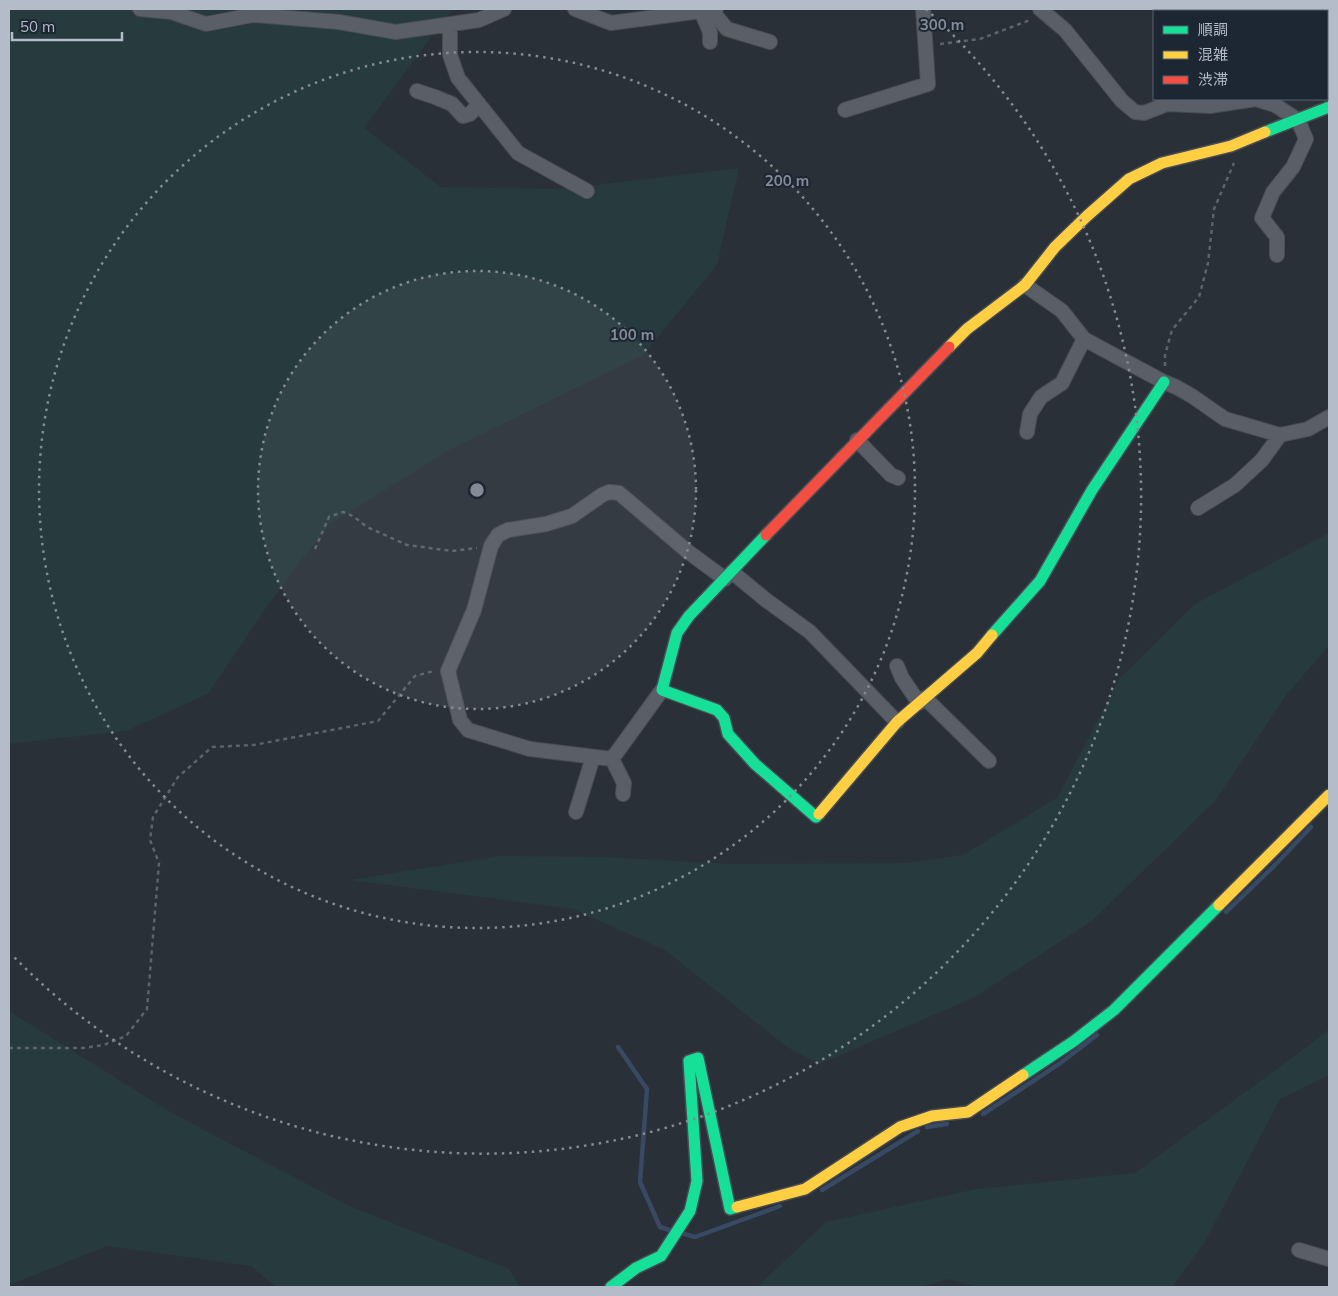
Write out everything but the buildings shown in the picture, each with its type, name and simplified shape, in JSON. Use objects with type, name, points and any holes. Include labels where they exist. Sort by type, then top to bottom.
[{"type":"street","points":[[140,9],[171,12],[206,24],[254,15],[339,22],[396,32],[479,20],[504,9]]},
{"type":"street","points":[[575,9],[611,23],[709,10]]},
{"type":"street","points":[[845,110],[928,84],[923,9]]},
{"type":"street","points":[[709,10],[710,42]]},
{"type":"street","points":[[709,10],[727,29],[770,42]]},
{"type":"street","points":[[1042,11],[1065,30],[1122,101],[1136,112],[1144,113],[1167,104],[1210,106],[1249,100]]},
{"type":"street","points":[[450,25],[450,55],[458,78],[518,153],[587,191]]},
{"type":"street","points":[[417,91],[452,104],[463,116],[470,114],[479,104]]},
{"type":"street","points":[[1259,100],[1276,105],[1298,120],[1306,139],[1293,167],[1273,192],[1262,218],[1278,237],[1277,255]]},
{"type":"street","points":[[612,759],[662,690],[677,633],[690,616],[792,507],[967,329],[1025,285],[1055,247],[1087,216],[1130,179],[1162,162],[1230,146],[1329,107]]},
{"type":"street","points":[[1025,285],[1062,311],[1084,339],[1164,382],[1176,386],[1225,419],[1280,435],[1308,429],[1329,417]]},
{"type":"street","points":[[1027,432],[1030,414],[1042,397],[1062,383],[1084,339]]},
{"type":"street","points":[[662,690],[717,710],[724,718],[728,734],[755,764],[816,817],[897,722],[977,653],[1040,581],[1092,490],[1164,382]]},
{"type":"street","points":[[1198,508],[1235,485],[1262,460],[1280,435]]},
{"type":"street","points":[[857,440],[891,475],[898,478]]},
{"type":"street","points":[[612,759],[530,748],[468,730],[460,720],[448,671],[474,610],[490,546],[498,535],[508,530],[546,524],[572,516],[609,492],[619,493],[687,551],[766,600],[810,632],[897,722]]},
{"type":"street","points":[[897,666],[902,678],[922,700],[989,761]]},
{"type":"street","points":[[576,812],[593,757]]},
{"type":"street","points":[[612,759],[624,783],[623,794]]},
{"type":"street","points":[[611,1287],[636,1268],[661,1256],[690,1210],[697,1181],[689,1061],[698,1058],[730,1210],[805,1189],[900,1126],[932,1116],[968,1112],[1074,1040],[1114,1010],[1329,795]]},
{"type":"street","points":[[1300,1250],[1329,1260]]},
{"type":"path","points":[[926,45],[980,39],[1042,11]]},
{"type":"path","points":[[1164,382],[1165,355],[1172,330],[1199,297],[1208,263],[1214,209],[1243,141]]},
{"type":"path","points":[[315,549],[329,517],[343,512],[353,516],[366,527],[408,545],[452,551],[490,546]]},
{"type":"path","points":[[9,1048],[83,1048],[104,1045],[126,1036],[147,1009],[159,862],[150,840],[154,817],[178,777],[212,748],[254,745],[378,721],[415,676],[434,671],[448,671]]},
{"type":"green space","points":[[9,9],[452,9],[364,128],[441,187],[561,189],[739,168],[717,265],[643,355],[449,450],[327,526],[265,609],[208,694],[126,731],[9,744]]},
{"type":"green space","points":[[1329,533],[1329,646],[1287,694],[1215,801],[1092,921],[973,998],[819,1064],[787,1047],[665,950],[573,909],[349,880],[500,856],[608,857],[729,864],[905,863],[963,855],[1057,798],[1120,678],[1195,604]]},
{"type":"green space","points":[[9,1011],[170,1112],[347,1205],[509,1269],[520,1287],[276,1287],[251,1266],[107,1246],[9,1285]]},
{"type":"green space","points":[[1329,1029],[1329,1075],[1280,1099],[1205,1242],[1172,1287],[979,1287],[947,1279],[921,1287],[757,1287],[826,1222],[976,1189],[1135,1173]]},
{"type":"waterway","points":[[1226,912],[1311,827]]},
{"type":"waterway","points":[[983,1114],[1059,1064],[1097,1035]]},
{"type":"waterway","points":[[618,1047],[647,1089],[640,1182],[660,1227],[672,1231]]},
{"type":"waterway","points":[[927,1127],[947,1124]]},
{"type":"waterway","points":[[822,1190],[918,1131]]},
{"type":"waterway","points":[[681,1233],[695,1237],[780,1206]]},
{"type":"traffic: fast","points":[[1265,132],[1329,107]]},
{"type":"traffic: fast","points":[[992,635],[1040,581],[1092,490],[1164,382]]},
{"type":"traffic: fast","points":[[766,535],[689,616],[677,633],[662,690],[717,710],[724,718],[728,734],[755,764],[816,817],[819,814]]},
{"type":"traffic: fast","points":[[1023,1075],[1074,1041],[1114,1010],[1219,905]]},
{"type":"traffic: fast","points":[[611,1287],[636,1268],[661,1256],[690,1211],[697,1181],[689,1061],[698,1058],[730,1209],[737,1207]]},
{"type":"traffic: slow","points":[[949,347],[967,329],[1025,285],[1055,247],[1129,179],[1162,163],[1231,146],[1265,132]]},
{"type":"traffic: slow","points":[[819,814],[897,722],[977,653],[992,635]]},
{"type":"traffic: slow","points":[[1219,905],[1329,795]]},
{"type":"traffic: slow","points":[[737,1207],[805,1189],[900,1127],[932,1116],[968,1112],[1023,1075]]},
{"type":"traffic: jam","points":[[766,535],[949,347]]}]
